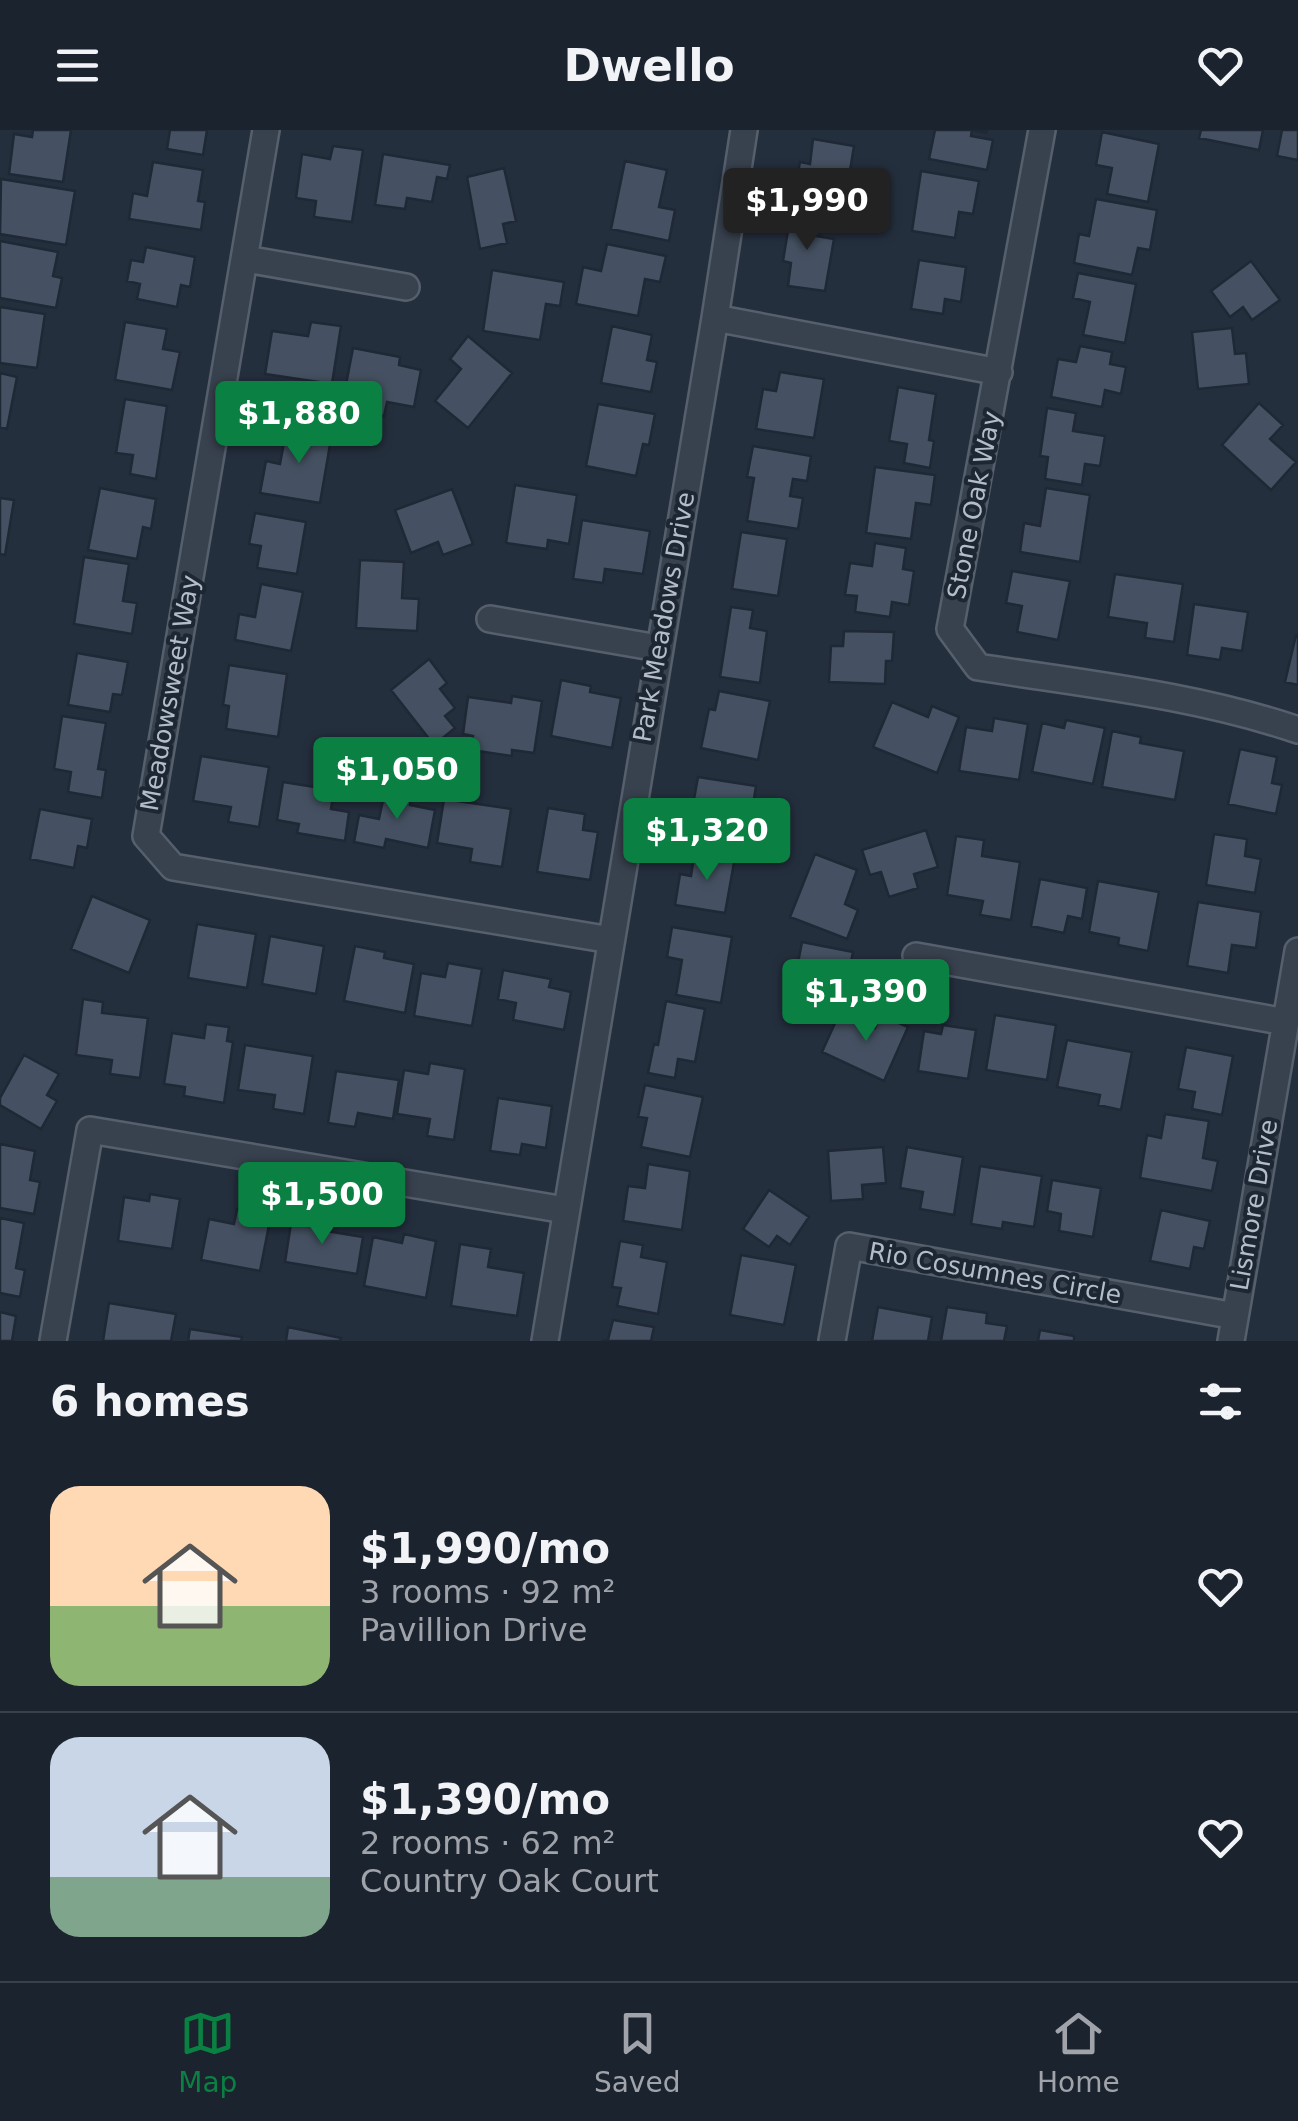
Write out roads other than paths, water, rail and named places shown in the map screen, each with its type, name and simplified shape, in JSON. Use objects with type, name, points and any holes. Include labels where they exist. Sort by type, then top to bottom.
[{"type":"street","name":"Meadowsweet Way","points":[[266,130],[146,836],[172,867],[611,940]]},
{"type":"street","name":"Park Meadows Drive","points":[[544,1341],[716,318],[744,130]]},
{"type":"street","name":"Stone Oak Way","points":[[1042,130],[950,628],[978,667],[1192,700],[1298,730]]},
{"type":"street","points":[[246,259],[406,287]]},
{"type":"street","points":[[716,318],[1000,372]]},
{"type":"street","points":[[490,619],[658,648]]},
{"type":"street","name":"Lismore Drive","points":[[1233,1329],[1298,951]]},
{"type":"street","points":[[916,956],[1286,1022]]},
{"type":"street","points":[[52,1341],[90,1130],[566,1210]]},
{"type":"street","name":"Rio Cosumnes Circle","points":[[832,1341],[848,1246],[1233,1329]]}]
